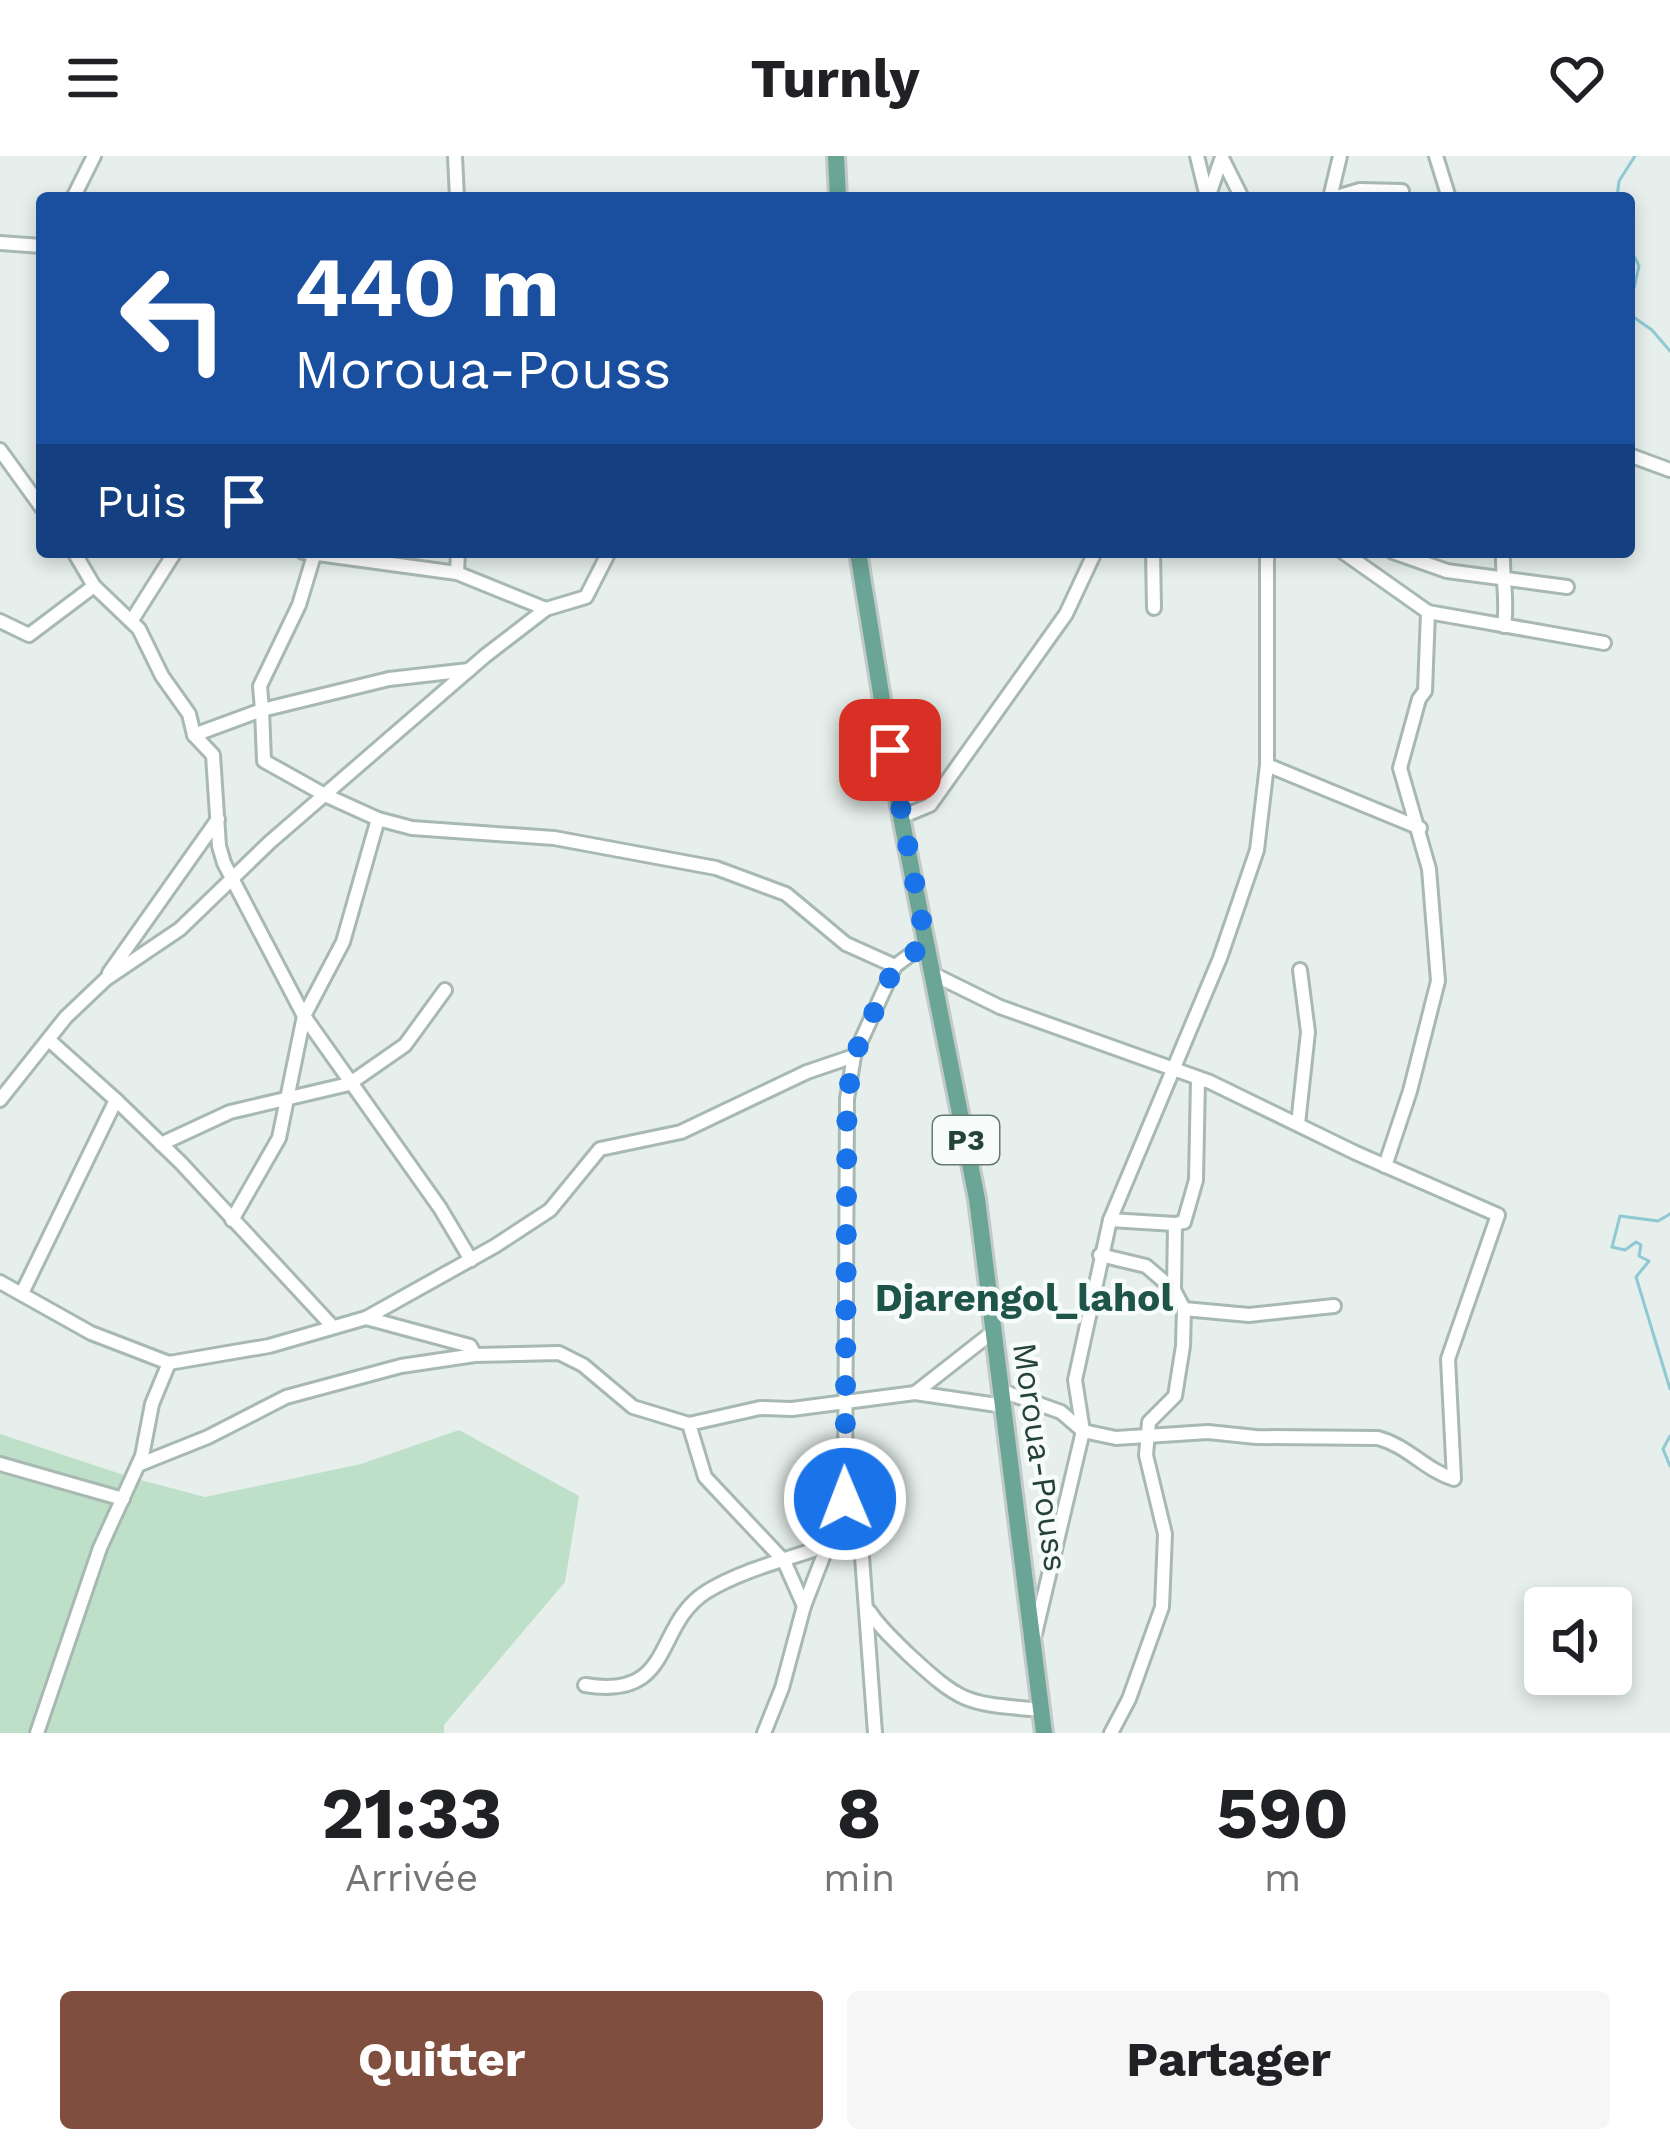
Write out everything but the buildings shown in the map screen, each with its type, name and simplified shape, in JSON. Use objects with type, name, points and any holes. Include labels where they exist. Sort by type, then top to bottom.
[{"type":"main road","points":[[836,156],[838,192]]},
{"type":"main road","name":"Moroua-Pouss","points":[[859,558],[901,817],[977,1199],[1044,1733]]},
{"type":"street","points":[[77,192],[94,156]]},
{"type":"street","points":[[455,156],[457,192]]},
{"type":"street","points":[[1197,156],[1206,192]]},
{"type":"street","points":[[1332,192],[1340,156]]},
{"type":"street","points":[[1436,156],[1447,192]]},
{"type":"street","points":[[1209,192],[1222,157]]},
{"type":"street","points":[[1222,157],[1239,192]]},
{"type":"street","points":[[1353,192],[1402,191]]},
{"type":"street","points":[[0,243],[36,246]]},
{"type":"street","points":[[0,451],[36,500]]},
{"type":"street","points":[[1635,457],[1670,470]]},
{"type":"street","points":[[78,558],[114,609],[132,620],[190,714],[194,735],[213,755],[219,846],[304,1016],[428,1191],[470,1260]]},
{"type":"street","points":[[132,620],[171,558]]},
{"type":"street","points":[[310,558],[299,605],[260,686],[264,762],[378,819],[412,828],[554,838],[716,868],[786,894],[846,944],[895,966]]},
{"type":"street","points":[[348,558],[457,573],[547,609]]},
{"type":"street","points":[[457,573],[458,558]]},
{"type":"street","points":[[106,979],[180,929],[469,670],[547,609],[586,598],[606,558]]},
{"type":"street","points":[[901,817],[930,805],[939,793],[1066,614],[1092,558]]},
{"type":"street","points":[[1153,558],[1154,608]]},
{"type":"street","points":[[1034,1638],[1083,1431],[1075,1380],[1109,1220],[1220,958],[1257,850],[1267,765],[1267,558]]},
{"type":"street","points":[[1349,558],[1428,612],[1604,643]]},
{"type":"street","points":[[1358,566],[1363,558]]},
{"type":"street","points":[[1407,558],[1502,580],[1567,587]]},
{"type":"street","points":[[1503,558],[1508,604],[1504,626]]},
{"type":"street","points":[[0,621],[29,635],[94,586]]},
{"type":"street","points":[[1385,1166],[1407,1104],[1438,981],[1421,829],[1400,768],[1425,691],[1428,612]]},
{"type":"street","points":[[194,735],[262,710],[388,680],[469,670]]},
{"type":"street","points":[[1267,765],[1421,829]]},
{"type":"street","points":[[0,1100],[106,979],[133,933],[218,819]]},
{"type":"street","points":[[232,1220],[275,1146],[290,1097],[304,1016],[343,942],[378,819]]},
{"type":"street","points":[[764,1733],[786,1676],[804,1606],[845,1499],[846,1110],[854,1056],[895,966],[926,944]]},
{"type":"street","points":[[1298,1124],[1308,1052],[1300,970]]},
{"type":"street","points":[[138,1466],[286,1397],[401,1366],[475,1355],[559,1353],[583,1365],[633,1407],[689,1424],[760,1408],[792,1409],[915,1394],[1003,1399],[1060,1412],[1083,1431],[1119,1438],[1208,1432],[1378,1438],[1397,1443],[1430,1470],[1454,1479],[1448,1359],[1498,1215],[1198,1079],[1000,1007],[934,975]]},
{"type":"street","points":[[161,1144],[230,1112],[349,1084],[405,1045],[445,990]]},
{"type":"street","points":[[49,1040],[161,1144],[333,1327]]},
{"type":"street","points":[[0,1282],[91,1333],[169,1363],[269,1346],[366,1318],[470,1260],[550,1210],[600,1149],[681,1132],[807,1072],[854,1056]]},
{"type":"street","points":[[1109,1220],[1184,1222],[1195,1190],[1198,1079]]},
{"type":"street","points":[[22,1293],[116,1100]]},
{"type":"street","points":[[1174,1290],[1175,1224]]},
{"type":"street","points":[[1100,1255],[1146,1266],[1174,1290],[1184,1309],[1177,1388],[1171,1402],[1149,1422],[1147,1434],[1147,1461],[1165,1534],[1162,1607],[1129,1699],[1111,1733]]},
{"type":"street","points":[[1184,1309],[1249,1315],[1334,1306]]},
{"type":"street","points":[[366,1318],[470,1346],[475,1355]]},
{"type":"street","points":[[915,1394],[994,1331]]},
{"type":"street","points":[[37,1733],[100,1548],[138,1466],[152,1404],[169,1363]]},
{"type":"street","points":[[689,1424],[713,1490],[784,1561],[804,1606]]},
{"type":"street","points":[[0,1464],[123,1498]]},
{"type":"street","points":[[845,1499],[859,1535],[875,1733]]},
{"type":"street","points":[[585,1685],[610,1689],[632,1685],[663,1653],[693,1602],[725,1582],[827,1545]]},
{"type":"street","points":[[867,1608],[886,1634],[949,1692],[974,1702],[1041,1710]]},
{"type":"green space","points":[[459,1430],[579,1496],[565,1582],[444,1725],[444,1733],[0,1733],[0,1434],[205,1497],[361,1464]]},
{"type":"waterway","points":[[1618,192],[1635,156]]},
{"type":"waterway","points":[[1635,258],[1639,266],[1635,284]]},
{"type":"waterway","points":[[1635,318],[1670,351]]},
{"type":"waterway","points":[[1670,1214],[1658,1221],[1620,1216],[1612,1247],[1625,1250],[1636,1242],[1641,1245],[1639,1256],[1649,1261],[1636,1277],[1670,1389]]},
{"type":"waterway","points":[[1670,1436],[1663,1449],[1670,1466]]},
{"type":"district","name":"Djarengol_lahol","points":[[1024,1297]]},
{"type":"route","points":[[845,1499],[847,1099],[854,1056],[895,966],[926,944],[890,750]]}]
